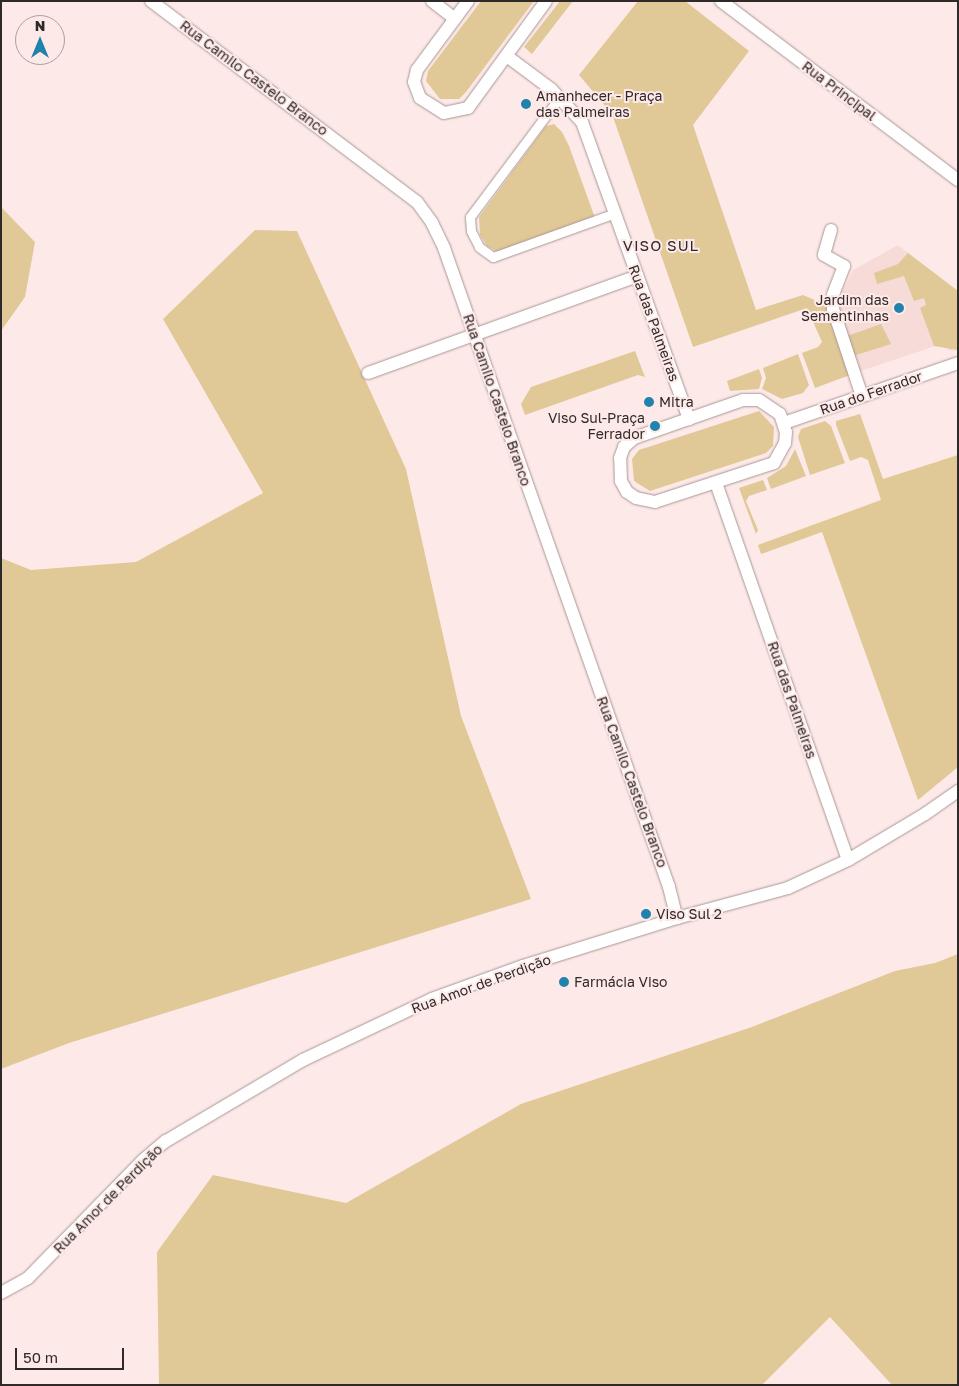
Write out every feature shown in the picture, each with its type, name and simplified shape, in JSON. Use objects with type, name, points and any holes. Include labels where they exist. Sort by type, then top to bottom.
[{"type":"street","name":"Rua Camilo Castelo Branco","points":[[151,1],[417,202],[444,248],[666,878],[677,918]]},
{"type":"street","points":[[432,1],[455,18]]},
{"type":"street","points":[[468,1],[417,70],[414,82],[420,98],[444,113],[468,108],[508,57],[546,1]]},
{"type":"street","name":"Rua Principal","points":[[721,1],[958,180]]},
{"type":"street","name":"Rua das Palmeiras","points":[[508,57],[560,98],[582,122],[689,419]]},
{"type":"street","points":[[560,98],[470,217],[471,231],[479,247],[493,257],[615,213]]},
{"type":"street","points":[[832,230],[824,255],[844,266],[833,295],[833,309],[862,396]]},
{"type":"street","points":[[368,373],[637,276]]},
{"type":"street","name":"Rua do Ferrador","points":[[784,423],[958,363]]},
{"type":"street","points":[[743,400],[759,400],[773,406],[784,423],[785,443],[774,463],[655,502],[636,498],[627,492],[621,481],[619,469],[624,447],[634,438],[743,400]]},
{"type":"street","name":"Rua das Palmeiras","points":[[716,483],[848,860]]},
{"type":"street","name":"Rua Amor de Perdição","points":[[1,1292],[28,1278],[143,1160],[166,1141],[303,1060],[432,999],[677,918],[788,888],[848,860],[925,814],[958,791]]},
{"type":"shaded area","points":[[481,1],[534,1],[466,92],[459,99],[440,99],[426,81],[428,71]]},
{"type":"shaded area","points":[[560,1],[573,1],[532,54],[524,47]]},
{"type":"shaded area","points":[[638,1],[685,1],[749,51],[693,125],[756,310],[803,295],[826,305],[850,375],[815,388],[802,353],[818,347],[822,342],[807,308],[693,347],[612,114],[579,75]]},
{"type":"shaded area","points":[[554,124],[562,132],[569,146],[595,218],[498,252],[487,246],[480,235],[479,217],[546,126]]},
{"type":"shaded area","points":[[1,207],[35,242],[25,297],[1,331]]},
{"type":"shaded area","points":[[255,230],[297,231],[406,469],[461,716],[531,899],[69,1043],[1,1069],[1,558],[31,570],[136,562],[263,493],[163,319]]},
{"type":"shaded area","name":"Jardim das Sementinhas","points":[[898,245],[958,291],[958,350],[952,351],[938,345],[858,372],[839,309],[843,302],[841,295],[853,270]]},
{"type":"shaded area","points":[[908,253],[958,291],[958,350],[934,346],[920,308],[926,305],[924,298],[914,301],[904,276],[877,284],[874,273],[898,264]]},
{"type":"shaded area","points":[[881,324],[891,344],[853,356],[847,336]]},
{"type":"shaded area","points":[[635,351],[645,377],[638,375],[525,415],[521,404],[531,387]]},
{"type":"shaded area","points":[[798,354],[809,385],[803,393],[782,399],[762,389],[766,378],[763,368]]},
{"type":"shaded area","points":[[759,369],[762,378],[759,389],[730,391],[727,381]]},
{"type":"shaded area","points":[[759,411],[774,427],[773,446],[766,453],[650,491],[634,481],[632,459],[639,450]]},
{"type":"shaded area","points":[[860,414],[883,479],[958,455],[958,767],[918,800],[822,532],[761,554],[758,545],[881,500],[868,460],[861,457],[850,461],[836,425],[836,421]]},
{"type":"shaded area","points":[[825,421],[831,426],[845,463],[810,475],[798,437],[801,429]]},
{"type":"shaded area","points":[[795,449],[806,476],[771,489],[767,478],[786,466]]},
{"type":"shaded area","points":[[763,480],[767,490],[749,496],[746,501],[758,530],[756,534],[739,488]]},
{"type":"shaded area","points":[[958,954],[958,1385],[892,1385],[830,1317],[762,1385],[159,1385],[157,1252],[213,1175],[346,1203],[521,1104],[752,1027],[895,971],[935,963]]},
{"type":"place","name":"Amanhecer - Praça das Palmeiras","points":[[526,104]]},
{"type":"place","name":"Jardim das Sementinhas","points":[[899,308]]},
{"type":"place","name":"Mitra","points":[[649,402]]},
{"type":"place","name":"Viso Sul-Praça Ferrador","points":[[655,426]]},
{"type":"place","name":"Viso Sul 2","points":[[646,914]]},
{"type":"place","name":"Farmácia Viso","points":[[564,982]]},
{"type":"district","name":"VISO SUL","points":[[661,246]]}]
